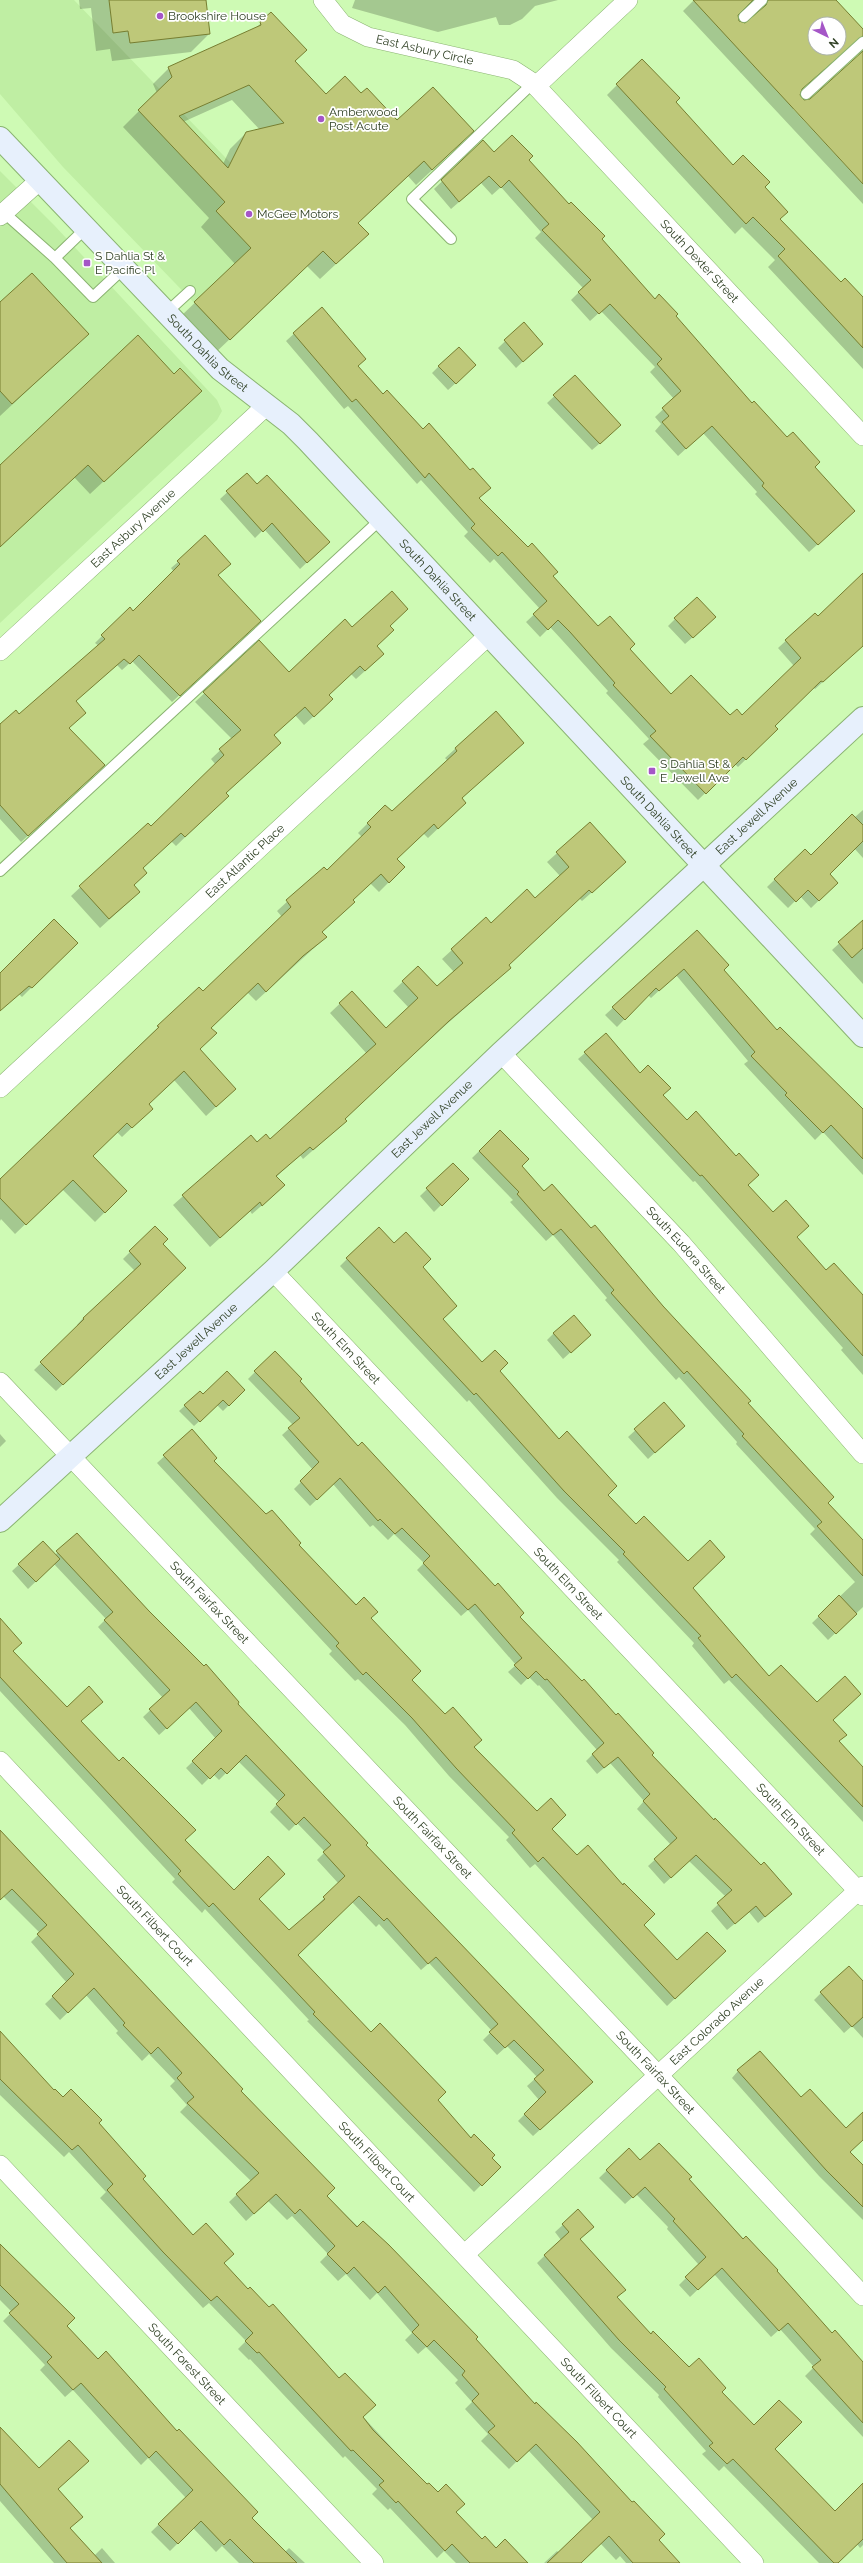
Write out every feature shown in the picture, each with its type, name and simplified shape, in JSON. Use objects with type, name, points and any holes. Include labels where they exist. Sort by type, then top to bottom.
[{"type":"street","name":"East Asbury Circle","points":[[323,0],[342,24],[368,37],[513,70],[534,84]]},
{"type":"street","points":[[534,84],[628,0]]},
{"type":"street","name":"South Dexter Street","points":[[534,84],[863,436]]},
{"type":"street","name":"South Dahlia Street","points":[[0,138],[220,369],[296,429],[863,1036]]},
{"type":"street","points":[[1,213],[40,180]]},
{"type":"street","name":"East Asbury Avenue","points":[[0,651],[266,406]]},
{"type":"street","name":"East Atlantic Place","points":[[0,1088],[489,635]]},
{"type":"street","name":"East Jewell Avenue","points":[[0,1521],[273,1271],[501,1053],[863,718]]},
{"type":"street","name":"South Eudora Street","points":[[501,1053],[681,1243],[863,1454]]},
{"type":"street","name":"South Elm Street","points":[[273,1271],[861,1891]]},
{"type":"street","name":"South Fairfax Street","points":[[0,1382],[659,2076],[863,2296]]},
{"type":"street","name":"South Filbert Court","points":[[0,1761],[754,2563]]},
{"type":"street","name":"East Colorado Avenue","points":[[464,2254],[861,1891]]},
{"type":"street","name":"South Forest Street","points":[[0,2165],[374,2563]]},
{"type":"lane","points":[[744,17],[762,0]]},
{"type":"lane","points":[[806,94],[863,42]]},
{"type":"lane","points":[[451,239],[412,199],[534,84]]},
{"type":"lane","points":[[1,213],[55,258],[93,297],[124,268]]},
{"type":"lane","points":[[55,258],[86,228]]},
{"type":"lane","points":[[166,313],[190,291]]},
{"type":"lane","points":[[0,871],[381,520]]},
{"type":"shaded area","points":[[0,0],[74,0],[248,181],[316,258],[230,340],[63,167],[0,94]]},
{"type":"shaded area","points":[[0,171],[54,225],[217,400],[222,411],[217,420],[0,623]]},
{"type":"building","name":"Brookshire House","points":[[109,0],[206,0],[210,34],[130,43],[128,31],[113,33]]},
{"type":"building","points":[[693,0],[753,0],[738,15],[739,21],[745,23],[766,5],[768,0],[836,0],[863,29],[863,36],[847,50],[847,16],[807,16],[807,56],[840,56],[802,89],[800,95],[804,100],[810,99],[863,51],[863,184]]},
{"type":"building","points":[[271,12],[307,50],[295,61],[326,94],[345,76],[361,93],[367,88],[397,120],[433,87],[474,131],[432,170],[424,161],[358,223],[369,234],[336,264],[323,251],[230,340],[194,302],[251,248],[216,211],[225,202],[138,110],[172,77],[168,67],[261,25],[260,22]],"holes":[[[249,85],[284,123],[246,132],[228,168],[179,116]]]},
{"type":"building","points":[[642,59],[680,98],[676,102],[733,165],[743,155],[770,182],[765,187],[788,212],[780,219],[841,282],[845,278],[863,297],[863,348],[778,256],[785,249],[753,217],[746,224],[616,84]]},
{"type":"building","points":[[512,135],[533,156],[529,160],[569,204],[571,202],[605,236],[602,239],[655,299],[659,294],[678,314],[676,316],[752,403],[754,401],[787,437],[793,432],[820,462],[815,467],[855,511],[818,545],[762,486],[764,483],[712,426],[686,449],[662,422],[669,416],[662,408],[681,391],[657,364],[662,359],[610,304],[599,314],[578,292],[591,280],[542,230],[549,224],[509,180],[501,188],[489,176],[459,202],[441,180],[483,140],[494,152]]},
{"type":"building","points":[[32,273],[89,334],[12,404],[0,391],[0,302]]},
{"type":"building","points":[[322,307],[366,359],[358,366],[383,394],[387,390],[423,429],[429,423],[470,470],[473,468],[491,488],[479,498],[528,547],[532,543],[558,572],[553,576],[598,626],[610,616],[635,644],[630,649],[671,694],[691,675],[730,715],[737,709],[742,715],[801,658],[785,640],[815,613],[818,616],[863,573],[863,646],[823,682],[821,681],[775,726],[778,729],[746,760],[743,757],[706,794],[650,736],[656,731],[613,685],[615,683],[570,632],[558,620],[548,630],[533,614],[547,601],[502,552],[498,556],[471,528],[475,524],[429,473],[425,478],[356,399],[352,402],[293,333]]},
{"type":"building","points":[[524,322],[543,344],[523,362],[504,340]]},
{"type":"building","points":[[138,335],[174,374],[180,368],[202,391],[104,482],[88,465],[0,547],[0,465]]},
{"type":"building","points":[[459,347],[476,365],[456,384],[438,366]]},
{"type":"building","points":[[575,375],[621,425],[600,444],[553,395]]},
{"type":"building","points":[[247,473],[257,484],[267,475],[330,542],[307,563],[272,523],[263,532],[226,491]]},
{"type":"building","points":[[205,535],[231,564],[218,575],[261,621],[180,696],[139,655],[130,664],[124,659],[76,701],[86,713],[69,728],[105,765],[28,836],[0,805],[0,724],[16,710],[19,714],[105,639],[101,635],[130,607],[133,611],[180,564],[177,561]]},
{"type":"building","points":[[392,591],[408,609],[390,626],[394,630],[377,646],[384,654],[365,671],[360,666],[329,695],[333,699],[314,717],[305,707],[274,735],[281,743],[226,793],[229,796],[185,837],[181,833],[143,868],[147,873],[134,885],[140,892],[109,919],[79,886],[148,823],[151,826],[224,755],[219,749],[241,730],[203,692],[259,640],[289,672],[345,619],[352,627]]},
{"type":"building","points":[[697,597],[716,617],[693,638],[674,618]]},
{"type":"building","points":[[496,711],[524,743],[462,798],[466,803],[438,829],[434,824],[397,859],[405,867],[389,883],[381,874],[353,900],[355,902],[322,932],[327,937],[303,956],[266,992],[258,983],[211,1028],[217,1033],[200,1049],[236,1089],[216,1107],[184,1071],[149,1104],[153,1109],[132,1128],[127,1123],[93,1156],[127,1191],[105,1213],[73,1180],[26,1225],[0,1198],[0,1179],[159,1027],[157,1026],[199,987],[203,991],[291,907],[286,900],[324,867],[327,870],[371,827],[367,823],[385,805],[392,811],[457,751],[455,748]]},
{"type":"building","points":[[852,814],[863,825],[863,841],[830,874],[838,883],[819,901],[808,890],[796,902],[774,879],[805,849],[811,855]]},
{"type":"building","points":[[590,822],[626,862],[592,893],[589,890],[509,965],[511,968],[449,1021],[345,1119],[347,1121],[313,1150],[310,1147],[276,1176],[285,1185],[262,1206],[260,1202],[220,1238],[182,1195],[251,1135],[257,1142],[266,1134],[270,1139],[376,1044],[339,1003],[352,991],[386,1028],[418,998],[402,981],[418,966],[437,986],[463,963],[451,949],[486,917],[491,923],[527,889],[535,898],[569,867],[556,852]]},
{"type":"building","points":[[54,919],[78,943],[32,988],[29,986],[0,1011],[0,973]]},
{"type":"building","points":[[863,920],[863,948],[852,958],[838,942]]},
{"type":"building","points":[[697,930],[729,965],[724,970],[777,1030],[780,1027],[863,1109],[863,1159],[831,1125],[823,1133],[785,1095],[787,1093],[751,1056],[755,1052],[684,969],[659,991],[656,988],[625,1020],[612,1007]]},
{"type":"building","points":[[606,1033],[640,1073],[648,1065],[671,1088],[663,1095],[687,1120],[696,1111],[736,1156],[739,1153],[759,1175],[748,1185],[773,1212],[786,1200],[809,1226],[797,1237],[826,1270],[834,1263],[863,1295],[863,1356],[702,1175],[700,1176],[584,1052]]},
{"type":"building","points":[[500,1130],[529,1159],[522,1166],[544,1191],[552,1184],[591,1228],[595,1225],[663,1306],[751,1401],[748,1403],[834,1497],[828,1503],[863,1540],[863,1576],[817,1526],[822,1522],[742,1436],[744,1434],[687,1371],[684,1374],[611,1293],[614,1290],[561,1229],[553,1235],[517,1194],[519,1192],[479,1151]]},
{"type":"building","points":[[453,1163],[469,1179],[442,1206],[426,1188]]},
{"type":"building","points":[[155,1226],[168,1239],[163,1244],[186,1268],[63,1385],[40,1362],[84,1319],[83,1318],[141,1264],[129,1251]]},
{"type":"building","points":[[379,1227],[394,1243],[406,1232],[431,1259],[423,1267],[457,1306],[443,1319],[482,1362],[495,1350],[508,1363],[500,1371],[559,1439],[567,1431],[617,1486],[608,1495],[636,1524],[644,1516],[688,1561],[710,1540],[725,1557],[693,1588],[769,1676],[781,1665],[817,1702],[845,1676],[861,1694],[833,1720],[847,1735],[839,1741],[863,1767],[863,1807],[736,1674],[732,1678],[698,1638],[701,1636],[623,1554],[625,1552],[564,1491],[476,1393],[474,1395],[346,1258]]},
{"type":"building","points":[[574,1315],[591,1335],[571,1353],[553,1333]]},
{"type":"building","points":[[275,1351],[302,1379],[300,1381],[358,1446],[362,1442],[495,1586],[498,1583],[524,1613],[520,1617],[582,1681],[584,1679],[616,1715],[618,1713],[654,1753],[652,1755],[714,1820],[715,1818],[761,1865],[764,1862],[792,1894],[765,1917],[756,1906],[735,1924],[717,1903],[732,1890],[696,1855],[671,1878],[654,1859],[677,1838],[643,1801],[650,1794],[618,1757],[604,1768],[592,1754],[604,1743],[547,1679],[545,1680],[536,1671],[528,1679],[514,1665],[522,1658],[475,1604],[468,1610],[423,1563],[430,1556],[402,1528],[395,1534],[380,1519],[378,1521],[340,1478],[317,1500],[300,1481],[319,1462],[288,1428],[300,1418],[254,1371]]},
{"type":"building","points":[[227,1371],[245,1390],[229,1406],[223,1400],[200,1422],[184,1405],[200,1391],[203,1394]]},
{"type":"building","points":[[664,1402],[685,1426],[655,1453],[634,1429]]},
{"type":"building","points":[[192,1429],[217,1458],[214,1461],[266,1514],[272,1510],[301,1543],[299,1545],[356,1605],[364,1597],[378,1612],[371,1618],[421,1671],[412,1680],[445,1714],[453,1707],[482,1740],[474,1747],[537,1811],[551,1798],[566,1815],[552,1829],[577,1855],[588,1845],[623,1885],[624,1883],[655,1914],[644,1925],[677,1960],[707,1932],[726,1951],[675,1999],[543,1857],[538,1862],[512,1833],[515,1830],[456,1768],[412,1718],[366,1672],[363,1675],[336,1646],[339,1643],[163,1455]]},
{"type":"building","points":[[77,1533],[149,1611],[204,1666],[206,1664],[239,1702],[238,1704],[368,1843],[366,1845],[593,2082],[540,2130],[524,2114],[546,2092],[534,2079],[544,2070],[514,2040],[505,2048],[489,2032],[498,2024],[436,1957],[428,1964],[387,1918],[384,1921],[359,1896],[298,1955],[371,2032],[380,2023],[446,2092],[438,2100],[471,2138],[474,2134],[495,2155],[492,2158],[501,2167],[482,2186],[313,2014],[315,2012],[213,1903],[209,1907],[178,1874],[181,1871],[0,1677],[0,1618],[22,1643],[13,1651],[67,1707],[89,1686],[103,1702],[81,1721],[119,1761],[123,1757],[196,1830],[185,1840],[234,1890],[268,1856],[285,1874],[259,1899],[289,1930],[325,1899],[323,1897],[345,1876],[323,1852],[331,1845],[304,1817],[296,1825],[276,1804],[285,1795],[246,1755],[227,1774],[221,1768],[210,1779],[192,1761],[222,1731],[196,1702],[167,1729],[149,1709],[170,1690],[104,1620],[113,1612],[56,1551]]},
{"type":"building","points":[[43,1541],[60,1559],[36,1582],[18,1564]]},
{"type":"building","points":[[839,1595],[857,1614],[836,1634],[818,1616]]},
{"type":"building","points":[[0,1830],[243,2089],[241,2091],[335,2188],[327,2196],[357,2227],[363,2221],[389,2245],[478,2337],[476,2339],[535,2404],[536,2402],[577,2442],[632,2502],[634,2501],[665,2534],[659,2540],[680,2563],[633,2563],[609,2536],[581,2563],[547,2563],[600,2512],[536,2444],[517,2462],[488,2432],[495,2426],[472,2401],[479,2394],[462,2375],[465,2371],[434,2340],[427,2347],[412,2332],[419,2325],[385,2286],[378,2293],[354,2267],[347,2274],[327,2254],[335,2246],[300,2209],[295,2214],[276,2194],[254,2214],[236,2194],[259,2173],[187,2103],[194,2097],[177,2078],[182,2073],[158,2047],[151,2054],[123,2025],[125,2023],[94,1988],[68,2013],[52,1996],[74,1974],[37,1934],[47,1925],[12,1889],[0,1900]]},
{"type":"building","points":[[849,1966],[863,1981],[863,2017],[852,2027],[820,1992]]},
{"type":"building","points":[[0,2031],[54,2090],[55,2089],[63,2097],[71,2089],[102,2120],[99,2123],[146,2176],[143,2179],[193,2235],[206,2223],[234,2254],[224,2263],[248,2289],[250,2287],[269,2307],[273,2304],[339,2378],[345,2373],[376,2405],[363,2417],[373,2430],[427,2484],[429,2483],[438,2492],[446,2484],[465,2504],[456,2512],[482,2539],[485,2536],[496,2548],[505,2539],[528,2563],[470,2563],[452,2544],[445,2551],[398,2501],[396,2503],[379,2485],[384,2481],[353,2450],[351,2451],[259,2352],[257,2353],[245,2341],[253,2333],[217,2296],[211,2301],[163,2252],[107,2190],[113,2184],[78,2145],[72,2150],[0,2079]]},
{"type":"building","points":[[760,2051],[801,2097],[810,2089],[846,2128],[863,2112],[863,2140],[850,2152],[863,2165],[863,2207],[826,2170],[737,2070]]},
{"type":"building","points":[[659,2143],[692,2177],[689,2179],[743,2239],[746,2236],[778,2270],[777,2271],[832,2333],[835,2330],[863,2362],[863,2423],[812,2367],[821,2360],[788,2323],[779,2331],[722,2268],[698,2290],[685,2277],[706,2257],[673,2221],[675,2219],[645,2187],[633,2198],[606,2170],[629,2148],[640,2160]]},
{"type":"building","points":[[578,2209],[594,2227],[580,2239],[626,2290],[617,2297],[651,2334],[653,2331],[689,2367],[699,2358],[726,2388],[722,2392],[754,2425],[779,2400],[802,2422],[775,2449],[835,2511],[863,2483],[863,2539],[838,2563],[834,2563],[733,2459],[727,2464],[709,2446],[713,2443],[664,2389],[666,2387],[619,2340],[544,2255],[569,2232],[562,2224]]},
{"type":"building","points":[[0,2244],[75,2318],[67,2326],[98,2359],[106,2351],[177,2431],[179,2429],[258,2512],[252,2518],[297,2563],[254,2563],[230,2539],[224,2545],[201,2521],[178,2544],[158,2524],[193,2490],[156,2451],[149,2458],[81,2383],[73,2390],[47,2362],[52,2357],[9,2313],[19,2304],[0,2285]]},
{"type":"building","points":[[0,2427],[39,2468],[69,2440],[89,2461],[58,2489],[83,2517],[70,2528],[102,2563],[67,2563],[0,2484]]},
{"type":"place","name":"Brookshire House","points":[[160,16]]},
{"type":"place","name":"Amberwood Post Acute","points":[[321,119]]},
{"type":"place","name":"McGee Motors","points":[[249,214]]},
{"type":"place","name":"S Dahlia St & E Pacific Pl","points":[[87,263]]},
{"type":"place","name":"S Dahlia St & E Jewell Ave","points":[[652,771]]}]
